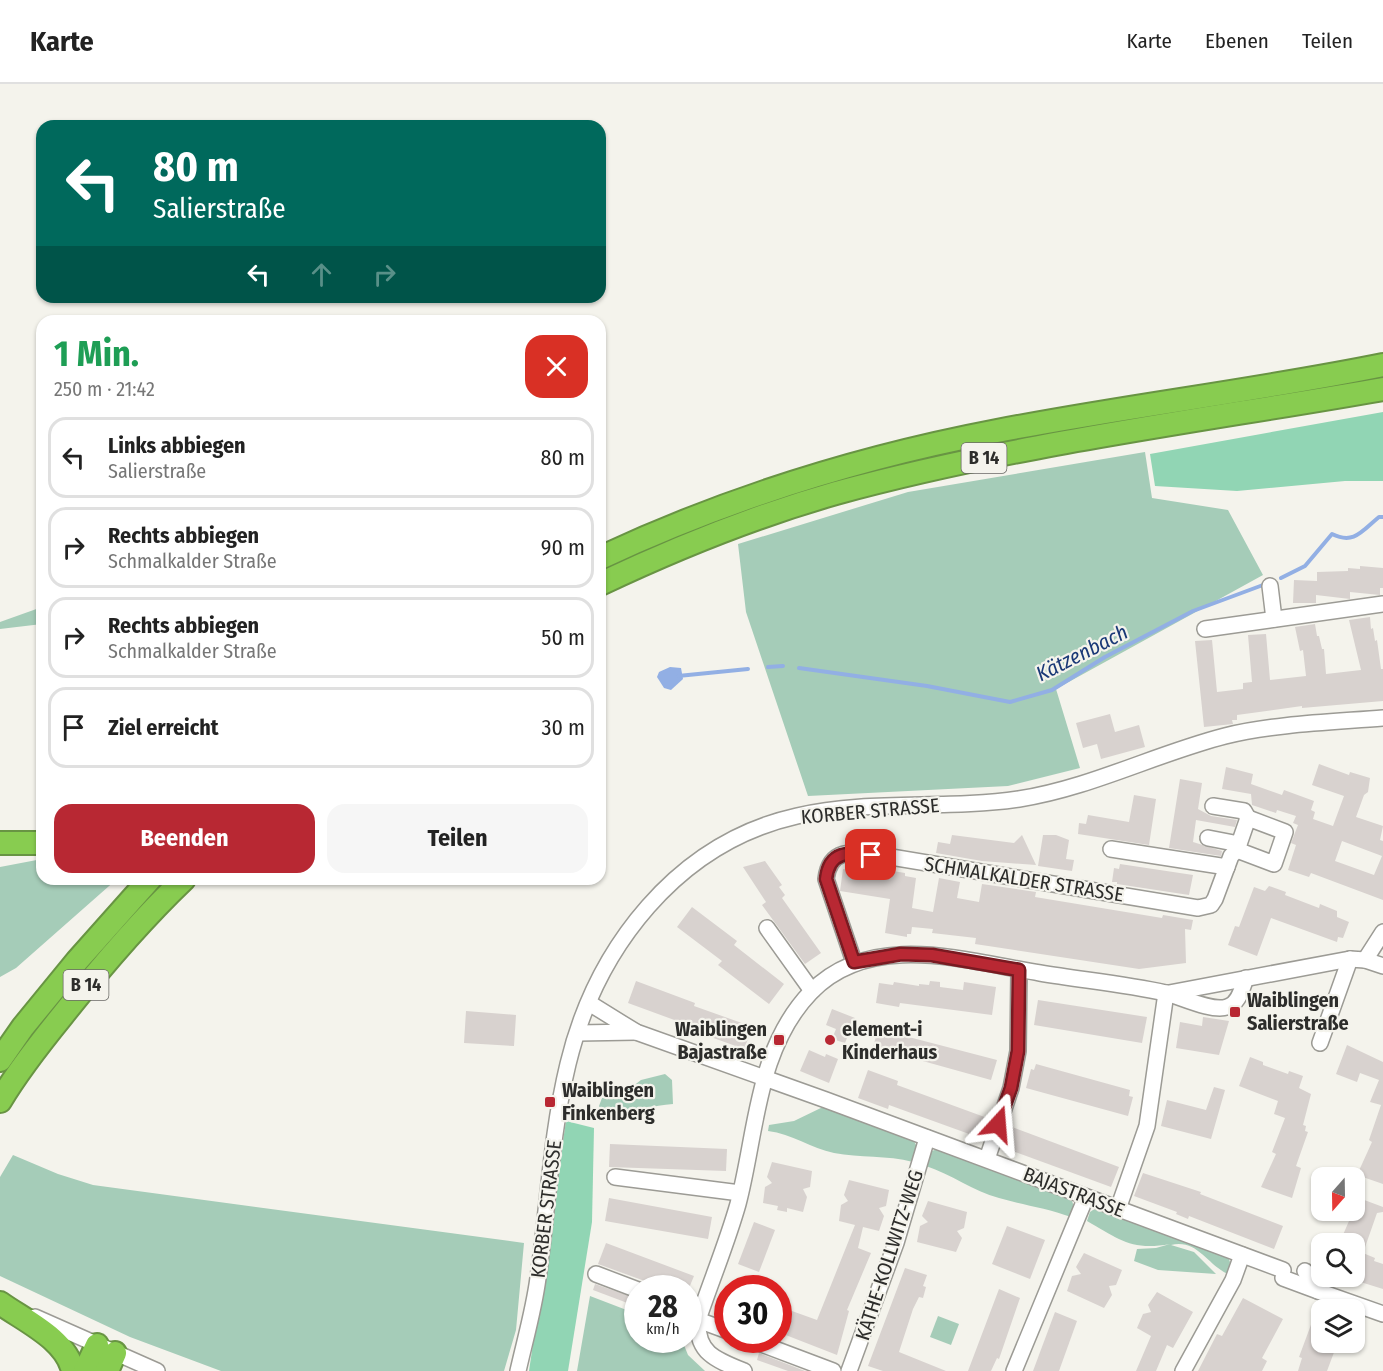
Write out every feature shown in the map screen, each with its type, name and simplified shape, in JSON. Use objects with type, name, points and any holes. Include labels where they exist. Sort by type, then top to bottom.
[{"type":"highway","name":"B 14","points":[[606,556],[748,497],[831,471],[924,447],[1063,418],[1383,365]]},
{"type":"highway","name":"B 14","points":[[606,581],[757,518],[835,494],[923,471],[1059,443],[1383,389]]},
{"type":"highway","points":[[0,843],[36,843]]},
{"type":"highway","name":"B 14","points":[[0,1060],[23,1027],[77,961],[145,885]]},
{"type":"highway","name":"B 14","points":[[0,1101],[95,974],[178,885]]},
{"type":"highway","points":[[0,1302],[61,1348],[69,1359],[73,1371]]},
{"type":"highway","points":[[85,1371],[106,1356]]},
{"type":"street","points":[[1270,586],[1274,619]]},
{"type":"street","points":[[1205,629],[1383,604]]},
{"type":"street","name":"KORBER STRASSE","points":[[518,1371],[538,1281],[561,1098],[568,1062],[603,970],[620,942],[672,881],[730,841],[769,824],[798,815],[840,809],[994,802],[1027,798],[1077,786],[1227,736],[1383,718]]},
{"type":"street","points":[[1208,838],[1238,847],[1274,864],[1285,832],[1248,818],[1244,811],[1213,806]]},
{"type":"street","name":"SCHMALKALDER STRASSE","points":[[854,962],[826,879],[827,868],[834,859],[848,853],[885,856],[1198,908],[1211,904],[1215,899],[1248,818]]},
{"type":"street","points":[[1111,849],[1227,867]]},
{"type":"street","points":[[767,928],[812,991]]},
{"type":"street","points":[[1320,1043],[1358,960],[1383,932]]},
{"type":"street","points":[[702,1299],[729,1234],[740,1193],[763,1078],[794,1013],[812,991],[854,962],[901,954],[932,955],[1166,993],[1212,1007],[1226,1008],[1236,1001],[1246,978]]},
{"type":"street","points":[[1166,993],[1246,978],[1283,977],[1358,960],[1383,966]]},
{"type":"street","points":[[987,1159],[1011,1088],[1018,1051],[1019,970]]},
{"type":"street","points":[[1118,1209],[1147,1126],[1166,993]]},
{"type":"street","points":[[589,1003],[636,1032]]},
{"type":"street","points":[[578,1033],[636,1032]]},
{"type":"street","name":"BAJASTRASSE","points":[[636,1032],[987,1159],[1242,1255],[1318,1291],[1383,1314]]},
{"type":"street","name":"KÄTHE-KOLLWITZ-WEG","points":[[849,1371],[896,1243],[927,1138]]},
{"type":"street","points":[[615,1177],[740,1193]]},
{"type":"street","points":[[1014,1371],[1086,1197]]},
{"type":"street","points":[[1183,1371],[1233,1280],[1242,1255]]},
{"type":"street","points":[[1305,1271],[1318,1291]]},
{"type":"street","points":[[596,1274],[624,1285]]},
{"type":"street","points":[[0,1302],[106,1356],[157,1371]]},
{"type":"street","points":[[702,1344],[709,1354],[744,1371]]},
{"type":"street","points":[[785,1353],[833,1371]]},
{"type":"green space","points":[[1383,412],[1383,481],[1345,481],[1237,491],[1155,486],[1150,454]]},
{"type":"green space","points":[[1145,452],[1152,498],[1228,510],[1263,575],[1056,689],[1080,768],[1008,786],[808,796],[746,612],[738,544],[908,492]]},
{"type":"green space","points":[[36,609],[36,625],[0,629],[0,622]]},
{"type":"green space","points":[[36,860],[36,885],[110,885],[16,968],[0,977],[0,867]]},
{"type":"green space","points":[[665,1074],[672,1080],[673,1104],[629,1112],[602,1112],[599,1106],[602,1098],[632,1087],[641,1080]]},
{"type":"green space","points":[[825,1106],[913,1139],[917,1147],[913,1162],[834,1153],[768,1131],[769,1125],[794,1121]]},
{"type":"green space","points":[[566,1121],[594,1128],[592,1222],[568,1371],[529,1371]]},
{"type":"green space","points":[[937,1149],[1071,1198],[1074,1207],[1071,1217],[989,1195],[926,1166],[932,1151]]},
{"type":"green space","points":[[13,1155],[58,1174],[93,1185],[524,1243],[516,1330],[504,1371],[221,1371],[130,1337],[0,1276],[0,1177]]},
{"type":"green space","points":[[1096,1208],[1228,1257],[1230,1262],[1228,1274],[1195,1249],[1180,1244],[1171,1245],[1194,1252],[1216,1274],[1158,1270],[1134,1261],[1137,1249],[1156,1248],[1170,1244],[1135,1245],[1117,1238],[1087,1221],[1090,1212]]},
{"type":"green space","points":[[590,1296],[624,1309],[624,1353],[687,1353],[705,1371],[577,1371]]},
{"type":"green space","points":[[938,1316],[959,1324],[951,1345],[930,1337]]},
{"type":"water","points":[[670,667],[681,668],[683,679],[671,690],[664,688],[657,677],[659,672]]},
{"type":"building","points":[[1360,566],[1383,568],[1383,588],[1380,588],[1380,595],[1350,592],[1350,599],[1316,595],[1316,603],[1293,603],[1294,580],[1317,581],[1317,572],[1348,571],[1348,568],[1360,569]]},
{"type":"building","points":[[1370,617],[1371,629],[1373,628],[1375,641],[1377,640],[1381,669],[1383,669],[1383,701],[1302,708],[1302,706],[1237,715],[1237,720],[1232,720],[1233,724],[1204,727],[1195,641],[1212,640],[1217,692],[1243,689],[1243,683],[1252,682],[1248,635],[1266,634],[1270,680],[1306,676],[1303,650],[1300,651],[1295,627],[1315,624],[1317,636],[1324,649],[1326,674],[1361,670],[1349,620]]},
{"type":"building","points":[[1110,714],[1115,732],[1139,725],[1145,747],[1101,759],[1097,744],[1083,748],[1076,723]]},
{"type":"building","points":[[1319,764],[1349,775],[1350,772],[1370,778],[1368,792],[1364,795],[1356,817],[1383,826],[1380,840],[1383,841],[1383,900],[1311,873],[1309,877],[1288,870],[1296,845],[1291,843],[1298,825],[1293,823],[1296,816],[1277,810],[1276,813],[1252,805],[1251,794],[1222,789],[1226,767],[1253,774],[1251,784],[1282,795],[1284,790],[1314,801],[1311,810],[1315,812],[1313,819],[1333,826],[1344,796],[1312,785]],"holes":[[[1342,841],[1382,856],[1374,875],[1335,861]]]},
{"type":"building","points":[[1180,779],[1202,783],[1198,809],[1211,816],[1237,820],[1235,827],[1196,820],[1193,842],[1222,851],[1221,856],[1169,848]]},
{"type":"building","points":[[1134,795],[1156,799],[1149,845],[1078,834],[1079,823],[1086,824],[1088,815],[1129,822]]},
{"type":"building","points":[[952,835],[1014,843],[1022,835],[1036,865],[982,861],[936,853],[938,842],[950,844]]},
{"type":"building","points":[[1043,835],[1056,835],[1069,840],[1066,859],[1074,860],[1072,871],[1038,866]]},
{"type":"building","points":[[765,861],[782,885],[779,887],[785,895],[782,898],[821,953],[805,964],[762,905],[766,902],[743,867]]},
{"type":"building","points":[[851,864],[905,873],[905,876],[916,878],[912,908],[933,912],[939,878],[960,882],[957,898],[979,902],[982,884],[1036,892],[1035,897],[1162,918],[1163,915],[1193,920],[1191,930],[1185,929],[1186,963],[1139,969],[975,944],[976,938],[932,933],[933,929],[912,927],[911,934],[907,934],[907,937],[885,933],[890,899],[840,891],[843,869],[850,870]]},
{"type":"building","points":[[1120,864],[1193,875],[1189,895],[1112,882],[1114,868],[1119,869]]},
{"type":"building","points":[[1269,886],[1319,908],[1320,904],[1337,911],[1337,917],[1349,922],[1343,938],[1338,937],[1337,942],[1271,918],[1257,956],[1228,945],[1235,926],[1239,927],[1254,887],[1265,891]]},
{"type":"building","points":[[692,907],[737,941],[734,945],[784,984],[769,1004],[718,965],[722,961],[677,927]]},
{"type":"building","points":[[636,981],[695,1003],[694,1006],[753,1027],[744,1049],[628,1003]]},
{"type":"building","points":[[930,981],[940,982],[940,987],[963,990],[964,982],[996,987],[992,1015],[900,1003],[899,1007],[876,1003],[879,983],[893,985],[894,982],[919,986],[919,984],[929,985]]},
{"type":"building","points":[[1038,1000],[1147,1017],[1142,1043],[1034,1025]]},
{"type":"building","points":[[832,1009],[855,1018],[845,1043],[832,1039],[836,1029],[826,1025]]},
{"type":"building","points":[[466,1011],[516,1015],[514,1046],[464,1043]]},
{"type":"building","points":[[1203,1017],[1229,1021],[1219,1055],[1176,1048],[1180,1022],[1202,1026]]},
{"type":"building","points":[[878,1029],[997,1060],[991,1080],[894,1053],[893,1057],[872,1051]]},
{"type":"building","points":[[1347,1045],[1383,1062],[1383,1184],[1365,1178],[1365,1167],[1361,1167],[1372,1142],[1369,1140],[1381,1105],[1370,1102],[1379,1080],[1360,1073],[1357,1082],[1336,1074]]},
{"type":"building","points":[[809,1050],[825,1057],[826,1054],[838,1059],[829,1083],[800,1071]]},
{"type":"building","points":[[1250,1057],[1263,1062],[1263,1065],[1288,1074],[1289,1071],[1303,1076],[1299,1088],[1311,1094],[1303,1125],[1306,1126],[1305,1131],[1308,1132],[1296,1166],[1301,1168],[1292,1198],[1261,1187],[1276,1154],[1272,1152],[1285,1118],[1274,1114],[1278,1101],[1239,1086]]},
{"type":"building","points":[[1036,1064],[1130,1090],[1129,1096],[1133,1097],[1128,1116],[1026,1088],[1031,1069],[1034,1070]]},
{"type":"building","points":[[868,1070],[898,1081],[897,1085],[990,1119],[983,1139],[889,1105],[888,1109],[858,1098]]},
{"type":"building","points":[[1214,1087],[1225,1090],[1211,1139],[1161,1126],[1167,1100],[1206,1110]]},
{"type":"building","points":[[1012,1127],[1119,1167],[1111,1187],[1004,1148]]},
{"type":"building","points":[[610,1144],[727,1149],[726,1171],[609,1167]]},
{"type":"building","points":[[772,1162],[812,1171],[810,1187],[803,1189],[807,1197],[803,1212],[787,1208],[787,1212],[777,1210],[778,1206],[763,1203],[765,1187],[772,1183],[767,1177]]},
{"type":"building","points":[[1143,1173],[1201,1192],[1200,1194],[1283,1226],[1274,1249],[1189,1216],[1188,1219],[1176,1214],[1177,1212],[1134,1196]]},
{"type":"building","points":[[849,1180],[889,1190],[886,1206],[879,1208],[884,1216],[879,1231],[863,1227],[858,1248],[871,1253],[847,1310],[849,1311],[837,1355],[792,1337],[792,1311],[817,1320],[855,1225],[839,1221],[841,1205],[848,1201],[844,1195]]},
{"type":"building","points":[[609,1198],[712,1217],[708,1239],[605,1221]]},
{"type":"building","points":[[1365,1200],[1383,1207],[1383,1212],[1377,1213],[1365,1247],[1365,1233],[1344,1233],[1349,1221],[1365,1221]]},
{"type":"building","points":[[928,1201],[967,1212],[964,1228],[957,1231],[962,1238],[956,1252],[917,1242],[920,1226],[928,1222],[922,1216]]},
{"type":"building","points":[[754,1222],[775,1230],[759,1272],[738,1264]]},
{"type":"building","points":[[1007,1226],[1045,1240],[1030,1279],[992,1264]]},
{"type":"building","points":[[606,1243],[691,1275],[628,1275],[598,1264]]},
{"type":"building","points":[[1084,1253],[1122,1270],[1116,1285],[1109,1286],[1112,1295],[1104,1308],[1067,1291],[1072,1276],[1081,1274],[1076,1267]]},
{"type":"building","points":[[1365,1254],[1375,1258],[1374,1261],[1383,1264],[1383,1289],[1365,1283]]},
{"type":"building","points":[[905,1268],[927,1275],[923,1286],[926,1287],[923,1298],[919,1297],[913,1309],[899,1352],[946,1371],[883,1371],[868,1366]]},
{"type":"building","points":[[595,1284],[624,1294],[624,1302],[593,1290]]},
{"type":"building","points":[[999,1289],[1020,1298],[999,1359],[997,1358],[991,1371],[968,1371]]},
{"type":"building","points":[[1157,1292],[1193,1312],[1173,1348],[1167,1345],[1156,1371],[1136,1371],[1151,1336],[1137,1328],[1143,1314],[1151,1312],[1148,1305]]},
{"type":"building","points":[[1243,1298],[1283,1319],[1262,1358],[1267,1361],[1262,1371],[1198,1371],[1217,1334],[1222,1336]]},
{"type":"building","points":[[1055,1312],[1077,1321],[1059,1371],[1033,1371]]},
{"type":"building","points":[[1311,1325],[1311,1353],[1334,1353],[1327,1371],[1298,1371],[1302,1358],[1299,1357]]},
{"type":"building","points":[[759,1353],[805,1371],[788,1371],[757,1360]]},
{"type":"waterway","name":"Kätzenbach","points":[[1281,578],[1305,566],[1332,534],[1346,538],[1352,537],[1379,517],[1383,517]]},
{"type":"waterway","name":"Kätzenbach","points":[[799,668],[927,686],[1010,702],[1052,690],[1105,657],[1193,611],[1263,585]]},
{"type":"waterway","name":"Kätzenbach","points":[[768,667],[783,666]]},
{"type":"waterway","name":"Kätzenbach","points":[[678,676],[748,669]]},
{"type":"place","name":"Waiblingen Salierstraße","points":[[1235,1012]]},
{"type":"place","name":"Waiblingen Bajastraße","points":[[779,1040]]},
{"type":"place","name":"element-i Kinderhaus","points":[[830,1040]]},
{"type":"place","name":"Waiblingen Finkenberg","points":[[550,1102]]},
{"type":"route","points":[[871,855],[848,853],[840,855],[827,868],[826,879],[854,962],[901,954],[932,955],[1019,970],[1018,1051],[1011,1088],[998,1124]]}]
